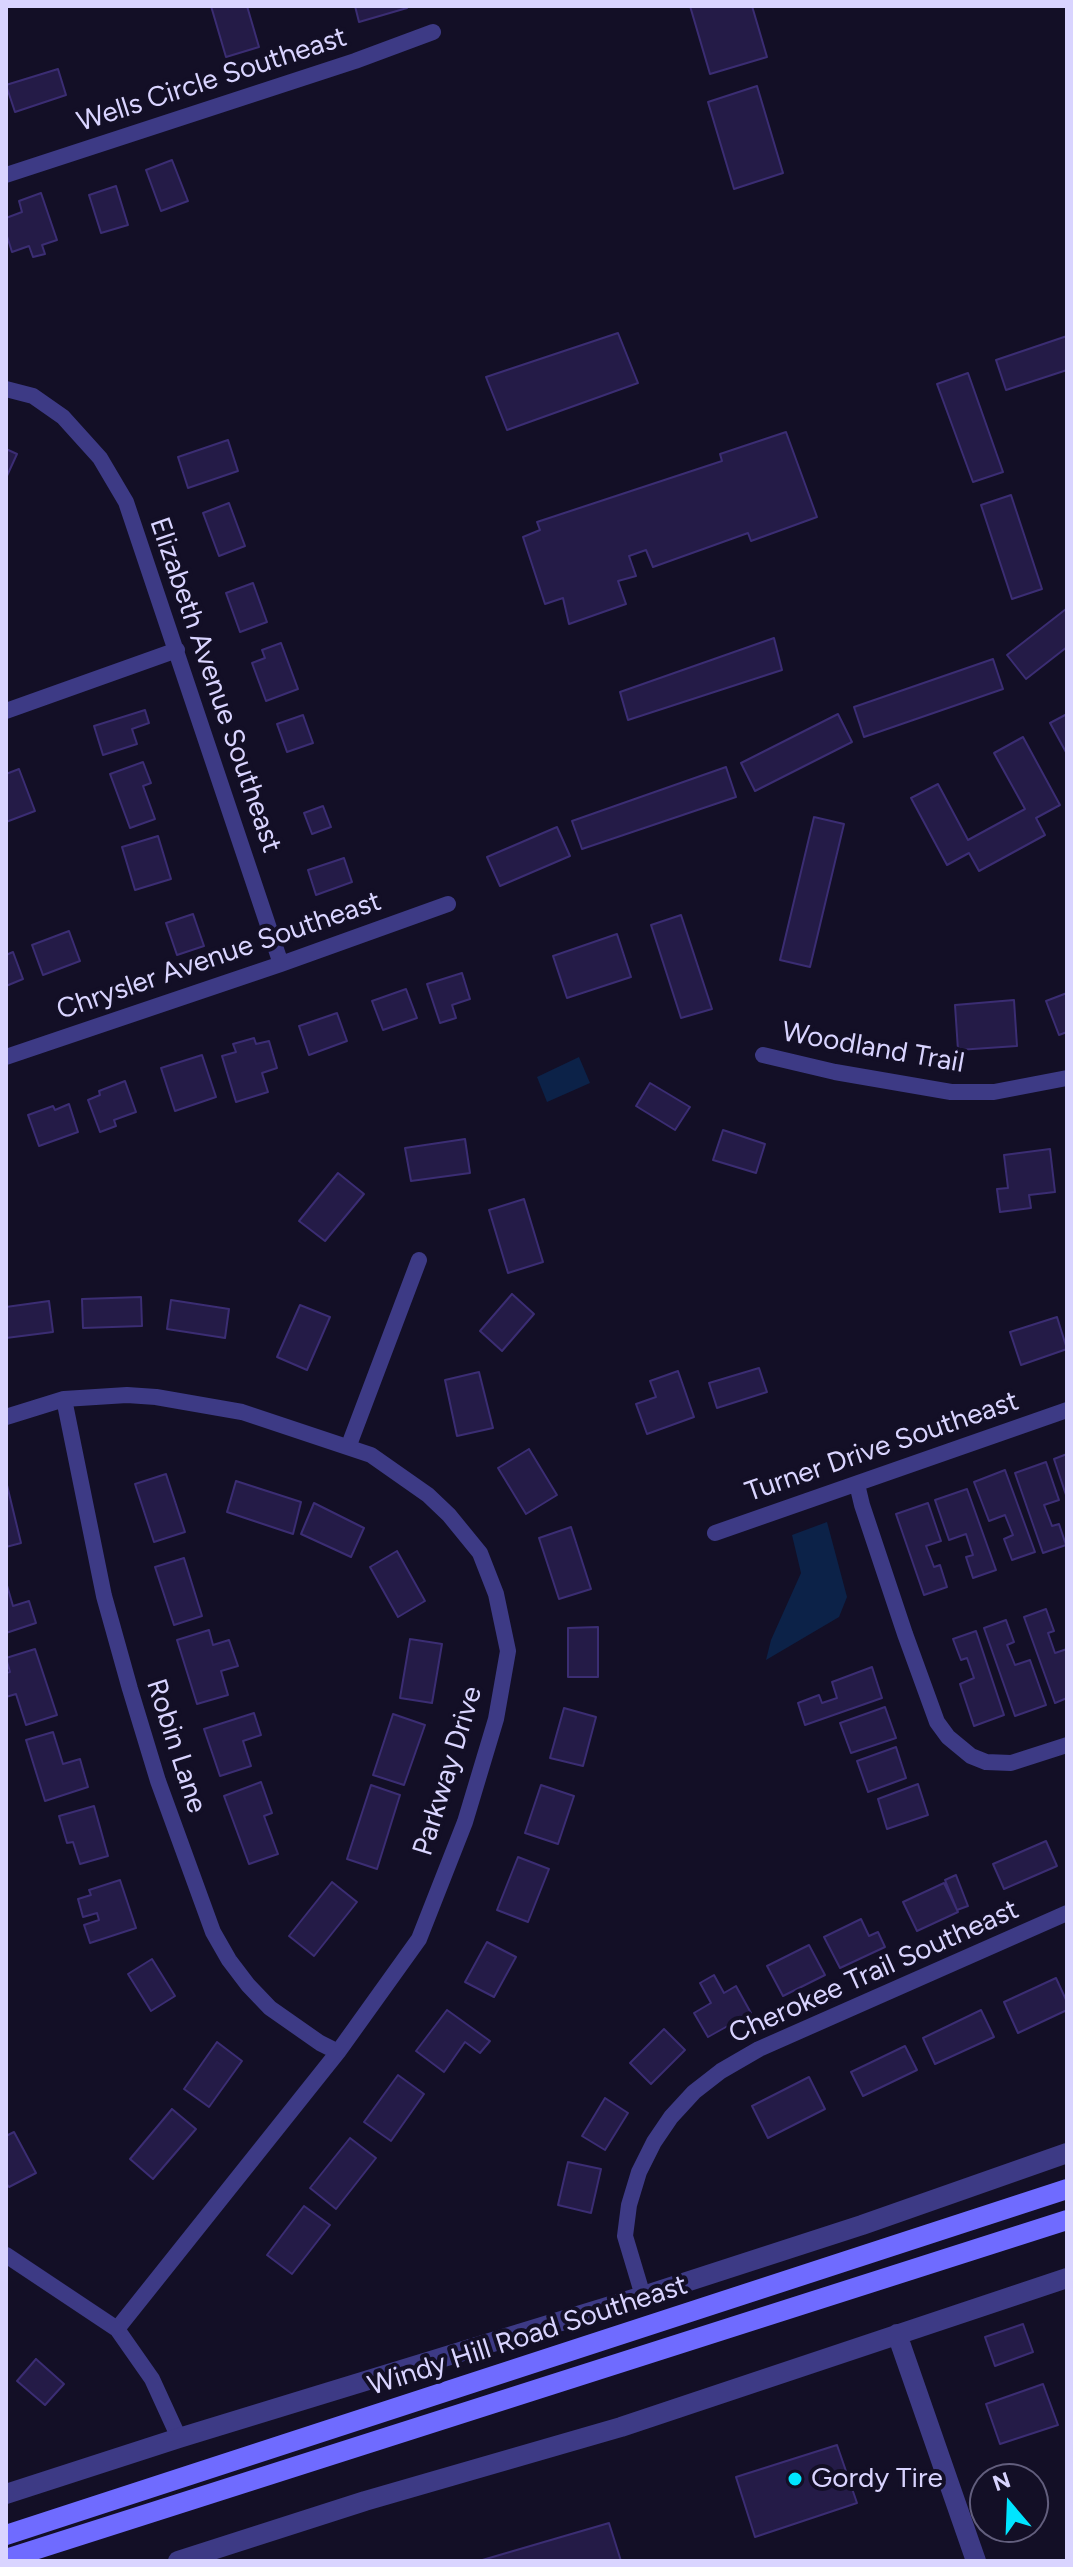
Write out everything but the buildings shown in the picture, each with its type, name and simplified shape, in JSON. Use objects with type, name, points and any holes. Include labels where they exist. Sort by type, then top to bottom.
[{"type":"main road","name":"Windy Hill Road Southeast","points":[[6,2535],[1067,2189]]},
{"type":"main road","name":"Windy Hill Road Southeast","points":[[6,2559],[1067,2220]]},
{"type":"street","name":"Wells Circle Southeast","points":[[6,175],[355,61],[433,32]]},
{"type":"street","name":"Elizabeth Avenue Southeast","points":[[6,389],[33,396],[79,432],[100,458],[126,502],[281,964]]},
{"type":"street","points":[[6,711],[177,650]]},
{"type":"street","name":"Chrysler Avenue Southeast","points":[[6,1057],[448,904]]},
{"type":"street","name":"Woodland Trail","points":[[763,1055],[835,1072],[951,1092],[994,1092],[1067,1078]]},
{"type":"street","points":[[349,1445],[419,1260]]},
{"type":"street","name":"Parkway Drive","points":[[6,1417],[64,1399],[127,1395],[184,1401],[242,1412],[349,1445],[391,1467],[428,1495],[480,1553],[496,1594],[508,1651],[496,1719],[465,1822],[419,1939],[338,2052],[117,2329]]},
{"type":"street","name":"Robin Lane","points":[[64,1399],[104,1596],[122,1663],[158,1781],[213,1932],[242,1977],[270,2008],[338,2052]]},
{"type":"street","name":"Turner Drive Southeast","points":[[715,1533],[1067,1410]]},
{"type":"street","points":[[857,1484],[905,1634],[937,1722],[948,1737],[971,1756],[986,1762],[1011,1763],[1067,1745]]},
{"type":"street","name":"Cherokee Trail Southeast","points":[[643,2296],[625,2236],[629,2205],[639,2172],[654,2142],[694,2092],[721,2071],[759,2049],[1067,1913]]},
{"type":"street","name":"Windy Hill Road Southeast","points":[[6,2494],[643,2296],[862,2225],[1067,2153]]},
{"type":"street","points":[[6,2255],[117,2329],[152,2379],[179,2438]]},
{"type":"street","points":[[178,2561],[365,2501],[621,2427],[1067,2278]]},
{"type":"street","points":[[897,2334],[976,2561]]},
{"type":"water","points":[[579,1057],[590,1083],[547,1102],[537,1077]]},
{"type":"water","points":[[827,1522],[847,1597],[839,1617],[766,1660],[771,1640],[801,1573],[792,1535]]},
{"type":"place","name":"Gordy Tire","points":[[795,2479]]}]
